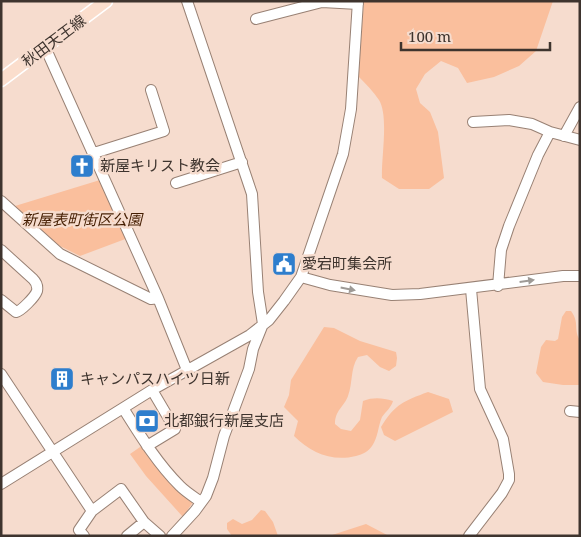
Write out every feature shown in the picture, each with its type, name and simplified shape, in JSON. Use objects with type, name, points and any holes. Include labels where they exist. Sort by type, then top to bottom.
[{"type":"main road","name":"秋田天王線","points":[[1,80],[106,1]]},
{"type":"street","points":[[172,536],[201,502],[213,478],[224,436],[249,369],[253,349],[263,324],[258,292],[252,194],[187,1]]},
{"type":"street","points":[[1,484],[152,390],[250,335],[284,301],[301,277],[343,154],[351,109],[358,3],[322,2],[256,19]]},
{"type":"street","points":[[45,47],[158,298],[187,370]]},
{"type":"street","points":[[94,153],[164,130],[151,90]]},
{"type":"street","points":[[564,136],[580,107]]},
{"type":"street","points":[[473,122],[509,120],[532,124],[550,132],[580,140]]},
{"type":"street","points":[[498,286],[501,250],[508,226],[538,155],[550,132]]},
{"type":"street","points":[[176,184],[242,162]]},
{"type":"street","points":[[1,201],[60,254],[151,299],[158,298]]},
{"type":"street","points":[[1,250],[33,279],[36,283],[37,292],[20,311],[16,312],[1,300]]},
{"type":"street","points":[[301,277],[330,285],[392,295],[420,294],[498,286],[563,276],[580,276]]},
{"type":"street","points":[[469,536],[502,493],[509,480],[503,439],[480,389],[471,288]]},
{"type":"street","points":[[1,374],[92,511]]},
{"type":"street","points":[[147,446],[175,429],[152,390]]},
{"type":"street","points":[[122,408],[147,446],[181,486],[201,502]]},
{"type":"street","points":[[84,536],[80,530],[92,511],[121,489],[144,522],[160,536]]},
{"type":"street","points":[[128,536],[144,522]]},
{"type":"green space","points":[[364,1],[553,1],[536,51],[519,66],[494,77],[467,83],[458,68],[441,61],[425,74],[416,89],[420,103],[430,112],[438,132],[444,178],[429,189],[399,189],[382,178],[384,116],[382,107],[377,97],[358,76]]},
{"type":"green space","name":"新屋表町街区公園","points":[[100,180],[128,238],[80,256],[54,243],[15,206]]},
{"type":"green space","points":[[566,311],[571,311],[574,315],[580,340],[580,385],[543,382],[536,373],[541,347],[546,340],[555,341],[558,339],[562,317]]},
{"type":"green space","points":[[324,327],[334,328],[360,341],[396,352],[396,366],[389,371],[380,367],[367,355],[358,357],[355,362],[348,396],[336,415],[335,424],[341,429],[351,431],[360,420],[363,401],[378,398],[393,401],[382,417],[376,439],[369,450],[347,458],[322,455],[307,447],[294,436],[298,421],[284,407],[289,395],[291,380]]},
{"type":"green space","points":[[428,392],[449,399],[453,412],[395,441],[384,435],[381,427],[396,408],[406,401]]},
{"type":"green space","points":[[143,445],[193,502],[183,517],[146,476],[130,454]]},
{"type":"green space","points":[[261,510],[265,511],[273,522],[278,536],[232,536],[227,529],[227,523],[233,519],[242,524],[252,520]]},
{"type":"green space","points":[[366,524],[389,536],[323,536],[332,535]]},
{"type":"place","name":"新屋キリスト教会","points":[[82,166]]},
{"type":"place","name":"愛宕町集会所","points":[[284,264]]},
{"type":"place","name":"キャンパスハイツ日新","points":[[62,379]]},
{"type":"place","name":"北都銀行新屋支店","points":[[147,421]]}]
